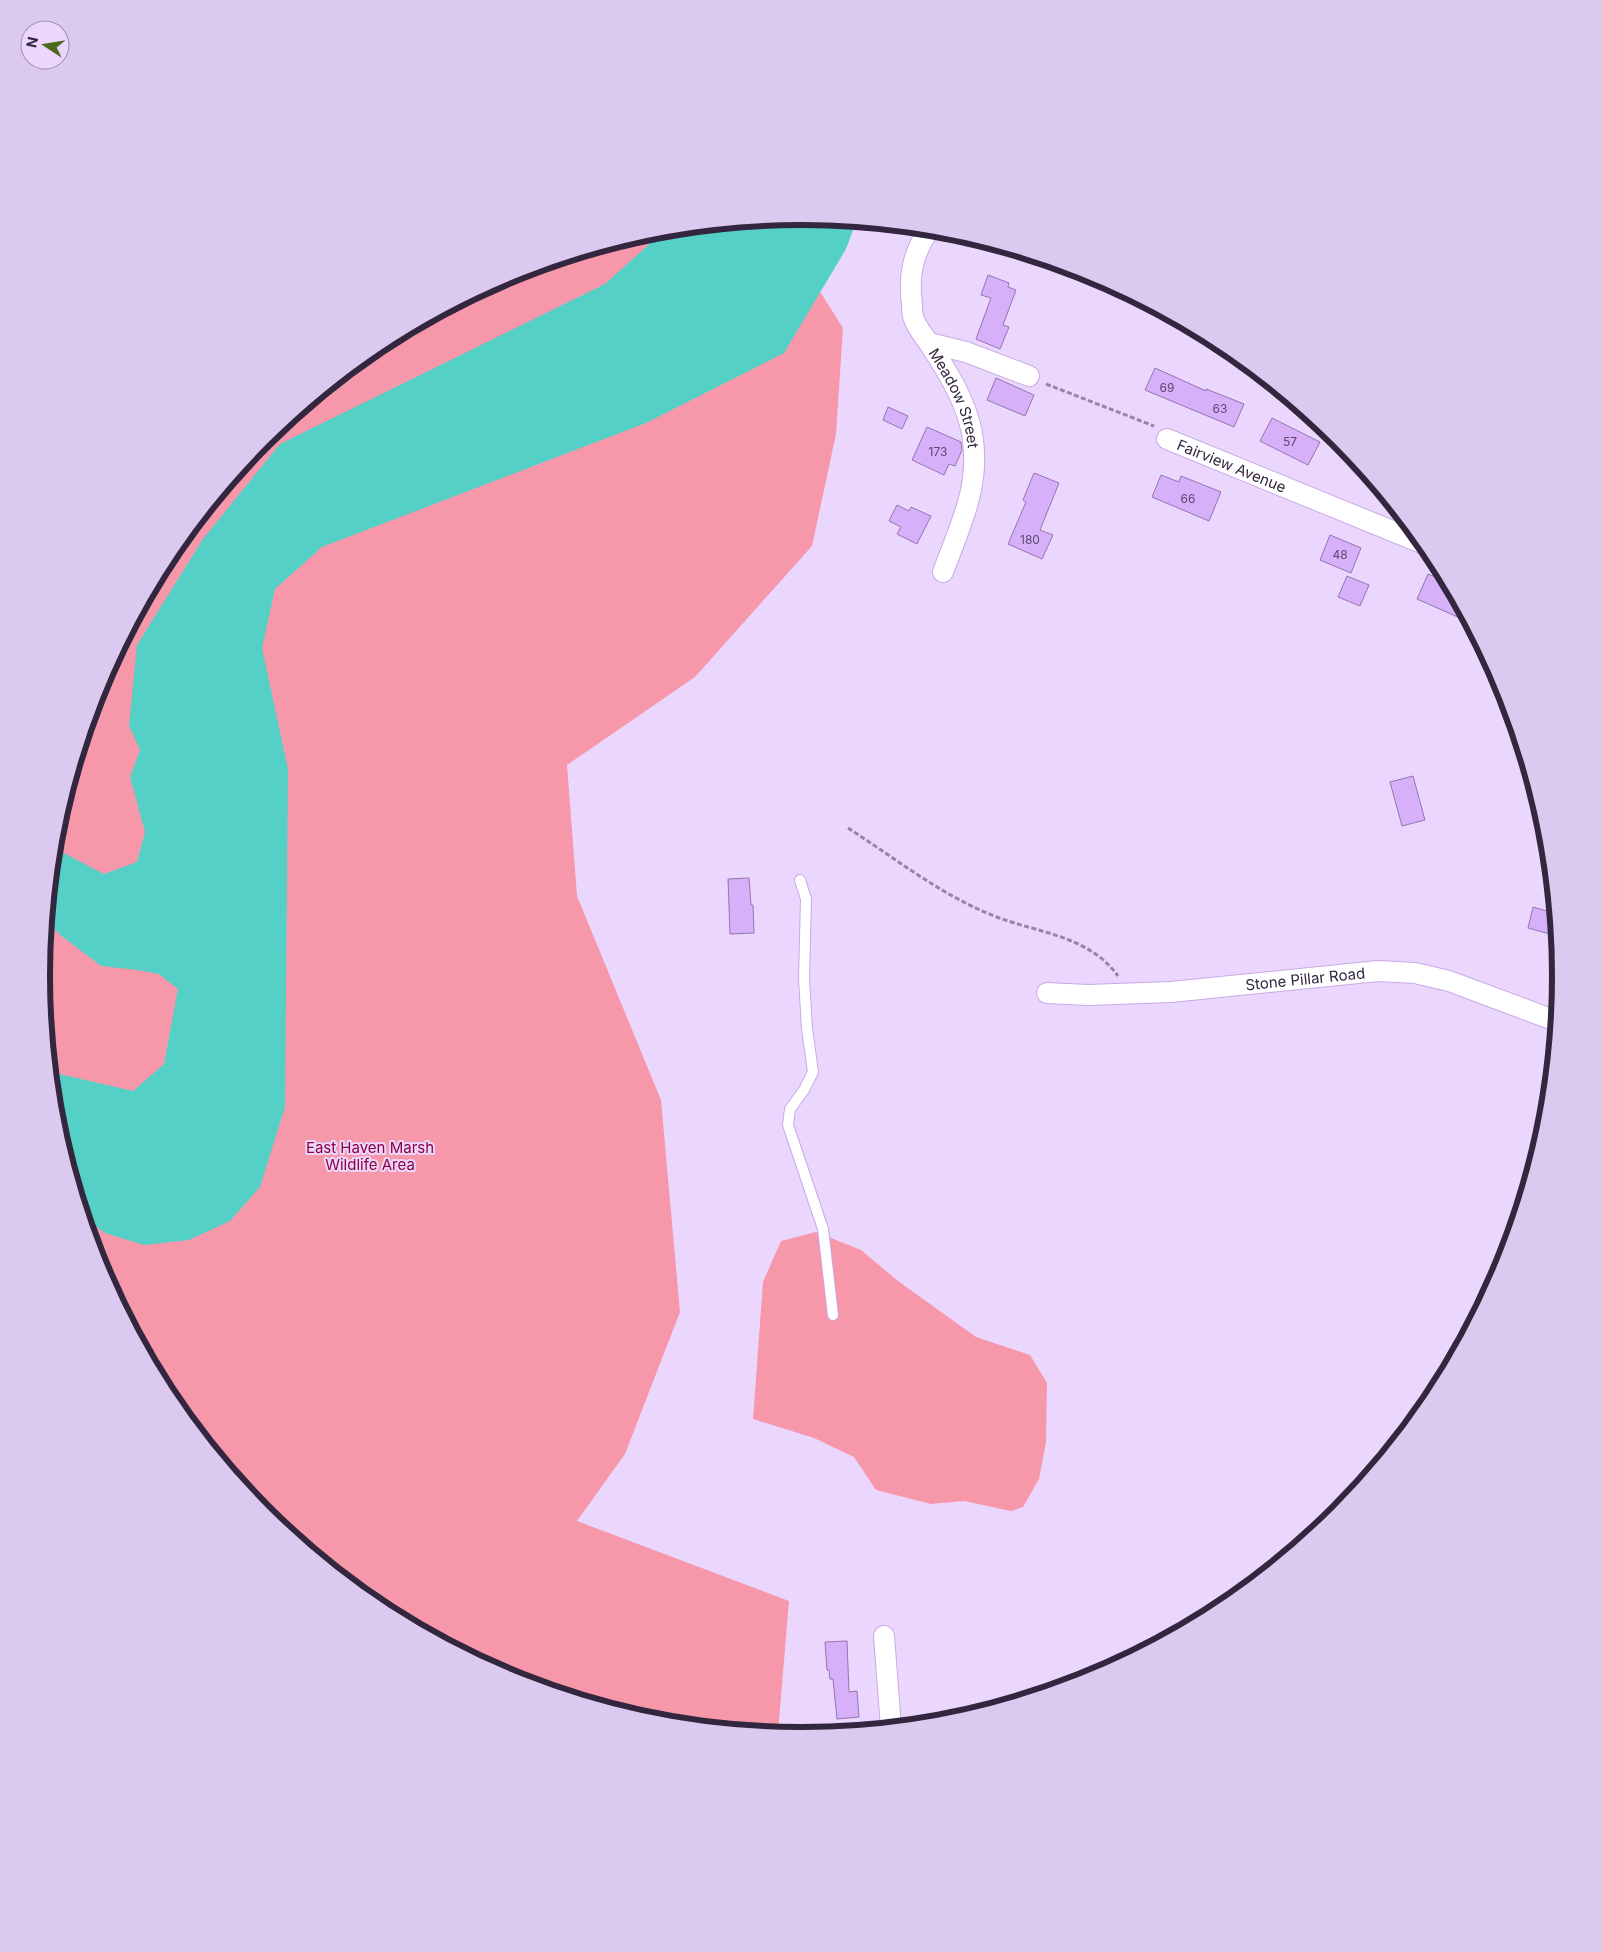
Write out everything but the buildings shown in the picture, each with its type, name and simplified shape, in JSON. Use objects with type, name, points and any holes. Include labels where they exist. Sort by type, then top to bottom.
[{"type":"street","name":"Meadow Street","points":[[925,235],[913,262],[909,283],[914,319],[945,368],[963,403],[972,432],[975,465],[972,490],[943,572]]},
{"type":"street","points":[[930,343],[966,352],[1029,376]]},
{"type":"street","name":"Fairview Avenue","points":[[1167,439],[1411,539]]},
{"type":"street","name":"Stone Pillar Road","points":[[1047,993],[1088,995],[1171,992],[1378,971],[1415,973],[1449,980],[1550,1019]]},
{"type":"street","points":[[884,1636],[892,1722]]},
{"type":"lane","points":[[800,880],[806,899],[804,979],[807,1028],[814,1072],[790,1109],[788,1126],[823,1229],[833,1315]]},
{"type":"path","name":"Fairview Avenue","points":[[1029,376],[1060,391],[1112,408],[1155,426],[1167,439]]},
{"type":"path","points":[[848,828],[953,896],[988,914],[1060,936],[1084,946],[1113,969],[1121,980],[1124,994]]},
{"type":"green space","name":"East Haven Marsh Wildlife Area","points":[[778,226],[843,328],[836,434],[812,546],[695,677],[567,765],[577,896],[661,1100],[680,1312],[625,1454],[577,1521],[789,1601],[779,1726],[703,1721],[654,1713],[560,1687],[514,1670],[469,1650],[425,1626],[384,1600],[344,1572],[306,1541],[236,1471],[205,1433],[177,1393],[127,1308],[107,1263],[90,1217],[64,1123],[56,1074],[50,976],[56,878],[64,829],[90,735],[107,689],[127,644],[151,600],[177,559],[205,519],[236,481],[270,445],[306,411],[344,380],[384,352],[469,302],[514,282],[560,265],[654,239],[703,231]]},
{"type":"green space","points":[[816,1232],[861,1250],[898,1281],[976,1337],[1030,1355],[1047,1383],[1046,1442],[1039,1479],[1023,1507],[1011,1511],[964,1501],[931,1504],[876,1490],[854,1457],[814,1438],[753,1419],[763,1282],[781,1241]]},
{"type":"shaded area","points":[[801,225],[854,227],[846,249],[784,353],[646,423],[322,547],[275,589],[262,648],[288,769],[285,1107],[260,1187],[230,1221],[189,1240],[144,1245],[105,1233],[93,1224],[90,1217],[64,1123],[56,1073],[133,1091],[164,1064],[178,989],[159,974],[101,966],[52,926],[60,851],[104,874],[137,862],[145,832],[130,777],[140,750],[129,726],[137,645],[203,539],[280,444],[605,284],[655,239],[703,231],[752,227]]}]
